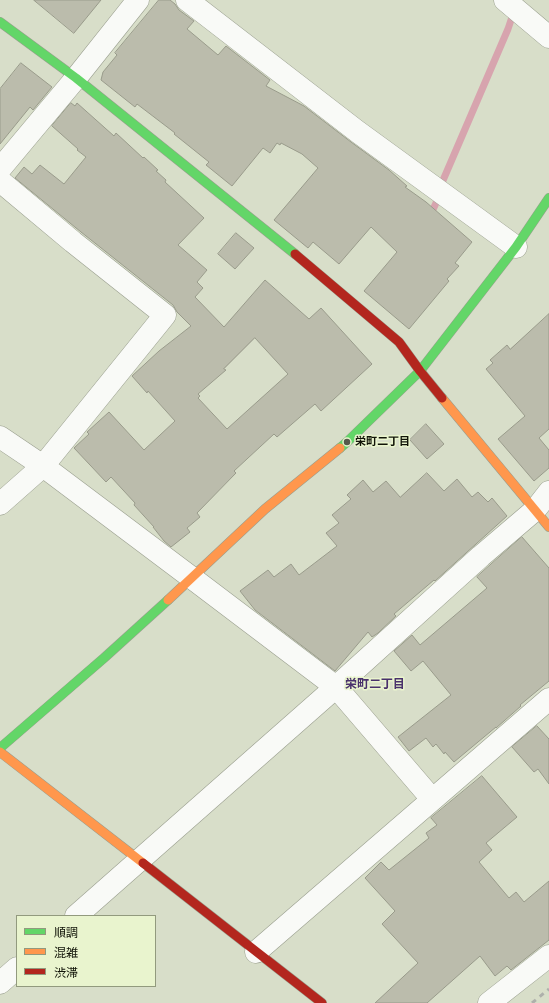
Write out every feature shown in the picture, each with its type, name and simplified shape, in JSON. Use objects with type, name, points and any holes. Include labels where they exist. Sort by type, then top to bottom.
[{"type":"street","points":[[0,169],[76,78],[138,0]]},
{"type":"street","points":[[187,0],[358,132],[516,247]]},
{"type":"street","points":[[504,0],[549,36]]},
{"type":"street","points":[[0,22],[76,78],[275,237],[399,342],[420,371],[549,527]]},
{"type":"street","points":[[0,181],[73,242],[165,315],[43,466],[0,504]]},
{"type":"street","points":[[0,748],[104,658],[265,510],[347,442],[420,371],[516,247],[549,198]]},
{"type":"street","points":[[0,437],[43,466],[336,687],[432,799]]},
{"type":"street","points":[[77,915],[535,510],[549,492]]},
{"type":"street","points":[[256,952],[549,699]]},
{"type":"street","points":[[0,752],[322,1003]]},
{"type":"street","points":[[489,1003],[549,956]]},
{"type":"street","points":[[0,983],[16,969]]},
{"type":"building","points":[[34,0],[101,0],[74,33]]},
{"type":"building","points":[[159,0],[170,0],[179,10],[194,21],[187,29],[218,55],[226,46],[270,80],[266,86],[304,106],[389,170],[407,186],[405,187],[426,202],[472,242],[455,263],[459,266],[447,279],[449,281],[409,329],[364,291],[397,252],[371,227],[339,264],[313,242],[308,248],[274,220],[318,168],[302,154],[281,143],[280,145],[277,143],[270,153],[263,148],[232,186],[206,165],[209,162],[174,134],[175,133],[137,104],[135,107],[101,80],[103,72],[117,55],[115,53]]},
{"type":"building","points":[[21,63],[52,87],[33,110],[30,107],[0,144],[0,89]]},
{"type":"building","points":[[71,103],[75,106],[77,103],[114,136],[116,133],[143,158],[144,157],[158,170],[156,171],[166,180],[165,182],[204,218],[178,245],[207,270],[197,282],[203,288],[195,297],[224,327],[265,280],[309,319],[321,308],[372,364],[321,411],[315,404],[277,437],[274,434],[234,471],[236,473],[197,513],[200,517],[187,528],[190,532],[171,547],[164,541],[154,527],[134,505],[135,503],[111,477],[106,482],[74,448],[89,434],[87,432],[109,412],[144,450],[175,421],[148,391],[147,393],[132,376],[159,351],[191,326],[177,312],[173,305],[15,178],[24,167],[32,174],[40,165],[64,184],[86,157],[52,126]],"holes":[[[255,338],[288,374],[227,429],[198,398],[200,396],[198,394],[226,370],[224,369]]]},
{"type":"building","points":[[236,233],[254,248],[235,269],[218,254]]},
{"type":"building","points":[[549,314],[549,429],[539,438],[549,450],[549,468],[534,481],[498,439],[525,416],[486,369],[493,363],[490,360],[507,345],[510,349]]},
{"type":"building","points":[[426,424],[444,444],[427,459],[410,440]]},
{"type":"building","points":[[427,473],[444,491],[457,479],[472,497],[478,492],[488,502],[492,498],[507,516],[435,581],[434,580],[394,614],[396,616],[378,633],[372,637],[368,632],[335,671],[255,610],[240,591],[268,570],[274,577],[291,564],[299,575],[337,546],[326,533],[339,523],[332,515],[351,499],[347,495],[363,480],[373,492],[386,481],[400,497]]},
{"type":"building","points":[[522,537],[549,568],[549,681],[520,705],[521,706],[496,728],[454,762],[445,752],[444,754],[436,744],[433,747],[426,738],[409,751],[398,737],[451,695],[423,661],[411,671],[394,651],[412,635],[420,645],[487,588],[477,577]]},
{"type":"building","points":[[537,726],[549,739],[549,784],[538,769],[534,772],[512,747]]},
{"type":"building","points":[[482,776],[517,817],[486,843],[492,850],[479,862],[509,898],[516,892],[524,902],[549,881],[549,940],[511,970],[507,966],[495,976],[480,956],[427,1003],[375,1003],[418,963],[382,924],[395,911],[365,878],[381,862],[389,870],[429,838],[426,833],[437,825],[431,818]]},
{"type":"waterway","points":[[430,216],[436,203],[441,185],[508,29],[514,11]]},
{"type":"railway","points":[[532,1003],[549,989]]},
{"type":"traffic: fast","points":[[0,22],[76,78],[295,254]]},
{"type":"traffic: fast","points":[[340,448],[420,371],[516,247],[549,198]]},
{"type":"traffic: fast","points":[[0,748],[104,658],[168,600]]},
{"type":"traffic: slow","points":[[442,398],[549,527]]},
{"type":"traffic: slow","points":[[168,600],[265,509],[340,448]]},
{"type":"traffic: slow","points":[[0,752],[143,863]]},
{"type":"traffic: jam","points":[[295,254],[399,342],[442,398]]},
{"type":"traffic: jam","points":[[143,863],[322,1003]]},
{"type":"place","name":"栄町二丁目","points":[[347,442]]},
{"type":"district","name":"栄町二丁目","points":[[375,685]]}]
